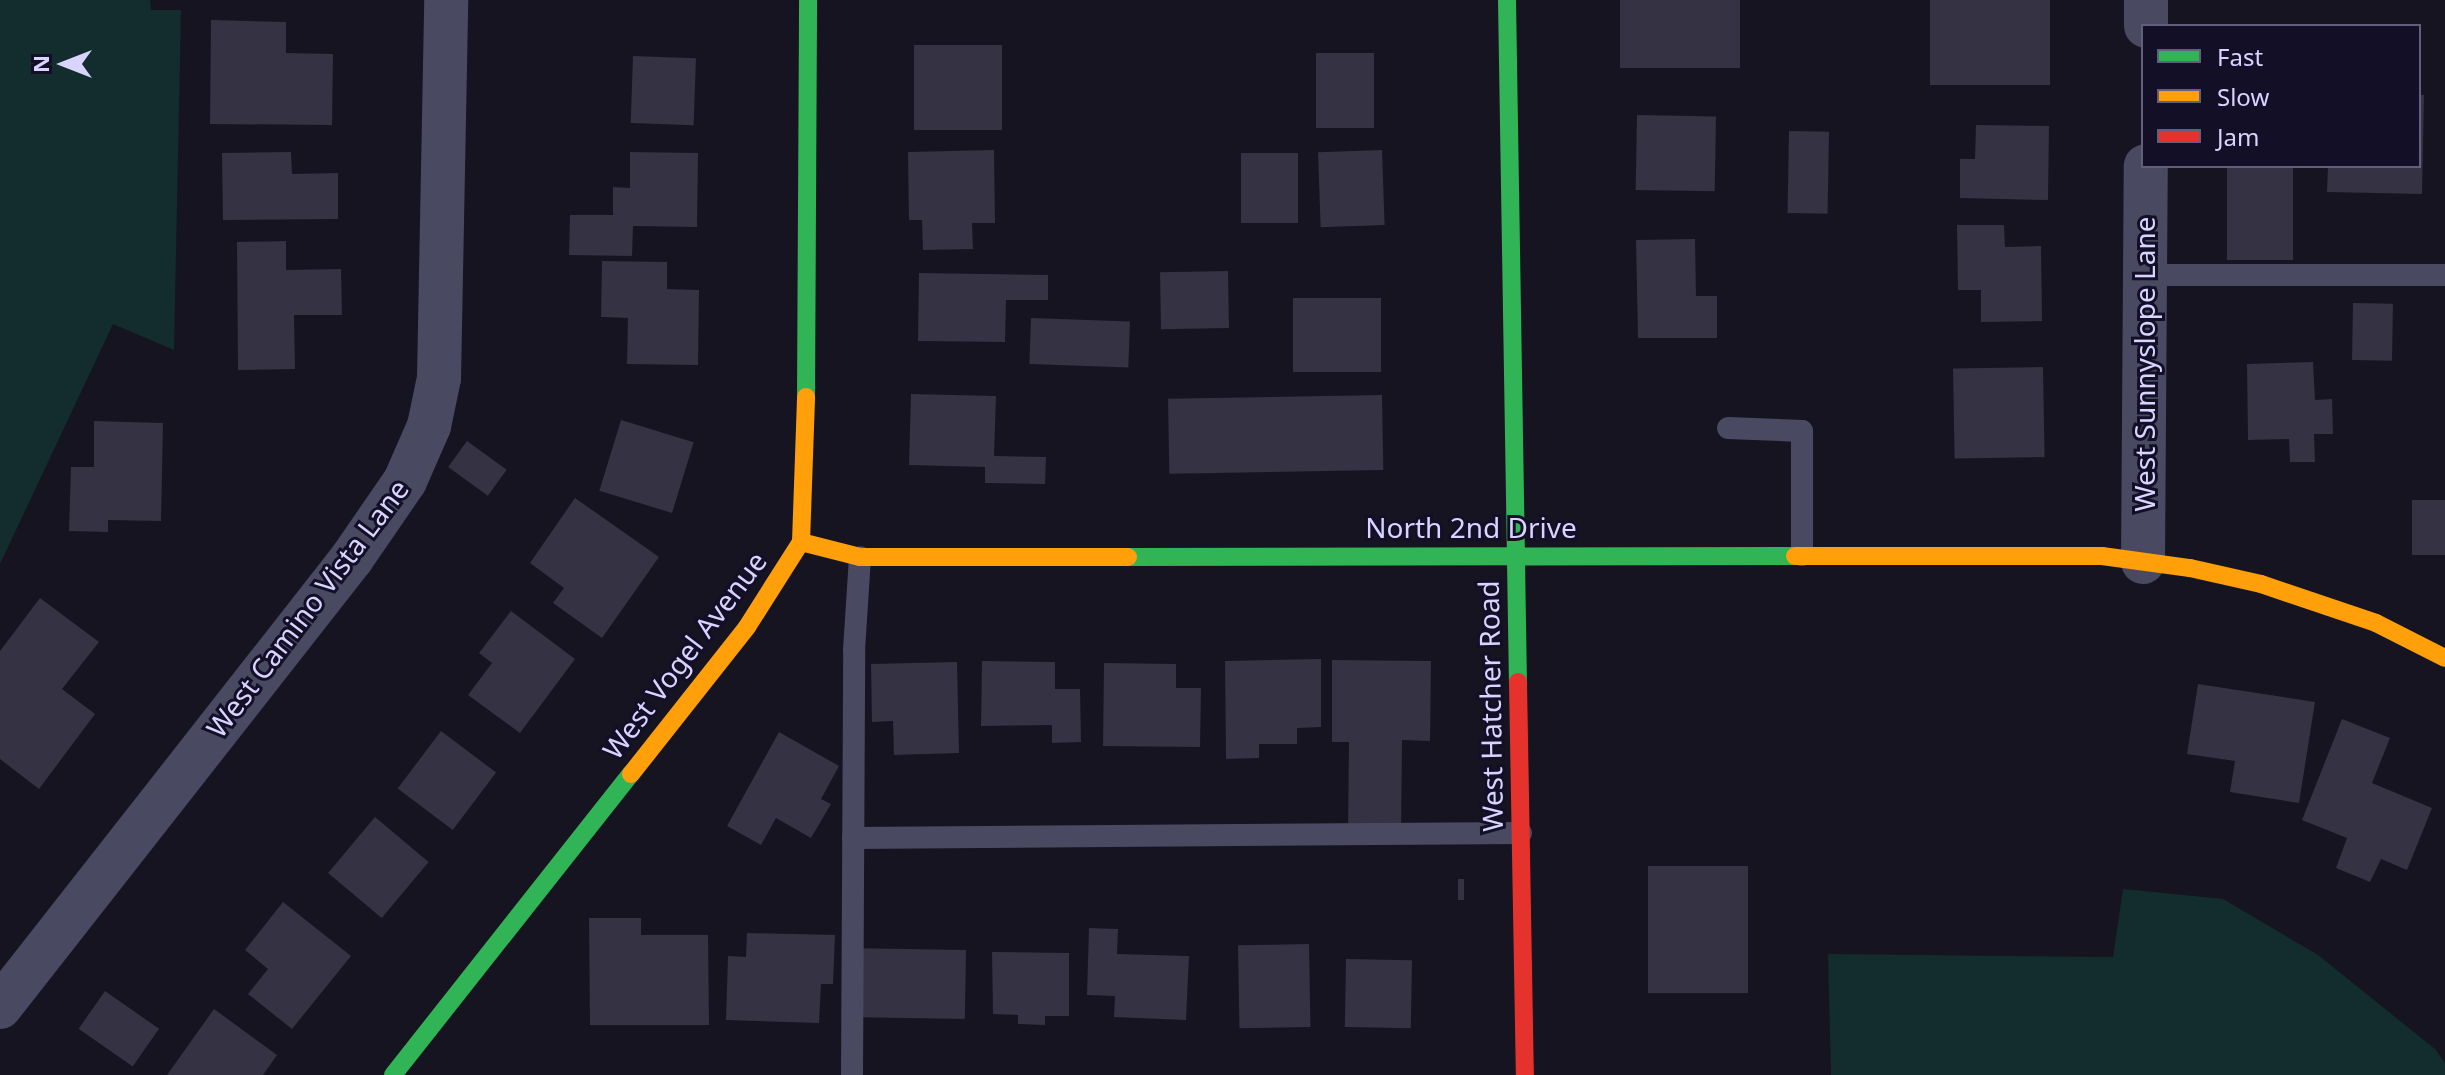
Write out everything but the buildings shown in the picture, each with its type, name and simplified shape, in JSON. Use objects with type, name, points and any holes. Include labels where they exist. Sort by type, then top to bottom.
[{"type":"street","name":"West Camino Vista Lane","points":[[0,1007],[352,558],[405,481],[423,440],[439,378],[446,0]]},
{"type":"street","name":"West Vogel Avenue","points":[[393,1075],[747,627],[801,542],[805,488],[808,0]]},
{"type":"street","name":"West Hatcher Road","points":[[1507,0],[1525,1075]]},
{"type":"street","points":[[2146,0],[2146,24]]},
{"type":"street","name":"West Sunnyslope Lane","points":[[2143,562],[2146,168]]},
{"type":"street","name":"North 2nd Drive","points":[[801,542],[860,557],[2102,556],[2261,584],[2376,623],[2445,658]]},
{"type":"lane","points":[[2145,275],[2445,275]]},
{"type":"lane","points":[[1728,428],[1802,431],[1802,555]]},
{"type":"lane","points":[[852,1075],[854,650],[860,557]]},
{"type":"lane","points":[[853,838],[1521,833]]},
{"type":"green space","points":[[0,0],[150,0],[151,10],[181,10],[174,350],[113,324],[0,564]]},
{"type":"green space","points":[[2123,889],[2223,899],[2318,955],[2435,1049],[2445,1063],[2445,1075],[1831,1075],[1828,954],[2113,957]]},
{"type":"traffic: fast","points":[[806,397],[808,0]]},
{"type":"traffic: fast","points":[[1507,0],[1518,682]]},
{"type":"traffic: fast","points":[[1128,557],[1795,556]]},
{"type":"traffic: fast","points":[[393,1075],[631,774]]},
{"type":"traffic: slow","points":[[631,774],[747,627],[801,542],[806,397]]},
{"type":"traffic: slow","points":[[801,542],[860,557],[1128,557]]},
{"type":"traffic: slow","points":[[1795,556],[2102,556],[2190,568],[2261,584],[2376,623],[2445,658]]},
{"type":"traffic: jam","points":[[1518,682],[1525,1075]]}]
